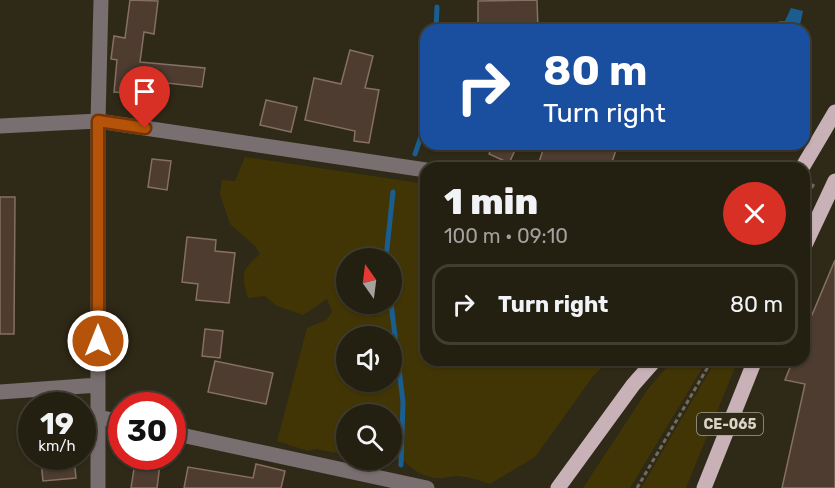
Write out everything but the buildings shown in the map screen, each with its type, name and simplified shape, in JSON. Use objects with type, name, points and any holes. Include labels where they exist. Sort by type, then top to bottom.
[{"type":"main road","points":[[806,162],[835,112]]},
{"type":"main road","points":[[810,234],[835,181]]},
{"type":"main road","points":[[558,488],[633,384],[650,366]]},
{"type":"main road","name":"CE-065","points":[[704,488],[753,366]]},
{"type":"main road","points":[[570,488],[572,468]]},
{"type":"street","points":[[98,488],[98,121],[101,0]]},
{"type":"street","points":[[0,126],[98,121],[420,169]]},
{"type":"street","points":[[0,392],[98,385]]},
{"type":"street","points":[[98,417],[108,419]]},
{"type":"street","points":[[186,436],[427,488]]},
{"type":"path","name":"CE-065","points":[[637,488],[708,366]]},
{"type":"shaded area","points":[[245,157],[420,183],[420,366],[604,366],[594,375],[535,457],[490,484],[461,476],[432,478],[413,469],[402,459],[402,404],[336,404],[336,453],[316,449],[308,451],[277,441],[307,328],[326,320],[332,312],[327,299],[303,315],[277,306],[265,296],[248,298],[244,273],[249,264],[260,254],[255,246],[230,224],[220,194],[222,180],[235,181]]},
{"type":"shaded area","points":[[668,366],[703,366],[630,488],[583,488],[648,389]]},
{"type":"shaded area","points":[[712,366],[736,366],[686,488],[641,488]]},
{"type":"water","points":[[791,8],[803,11],[800,24],[778,24],[779,21],[785,21]]},
{"type":"waterway","points":[[436,24],[437,7]]},
{"type":"waterway","points":[[415,154],[420,139]]},
{"type":"waterway","points":[[387,248],[393,192]]},
{"type":"waterway","points":[[392,314],[403,402],[402,434]]},
{"type":"route","points":[[98,341],[98,121],[145,128]]}]
